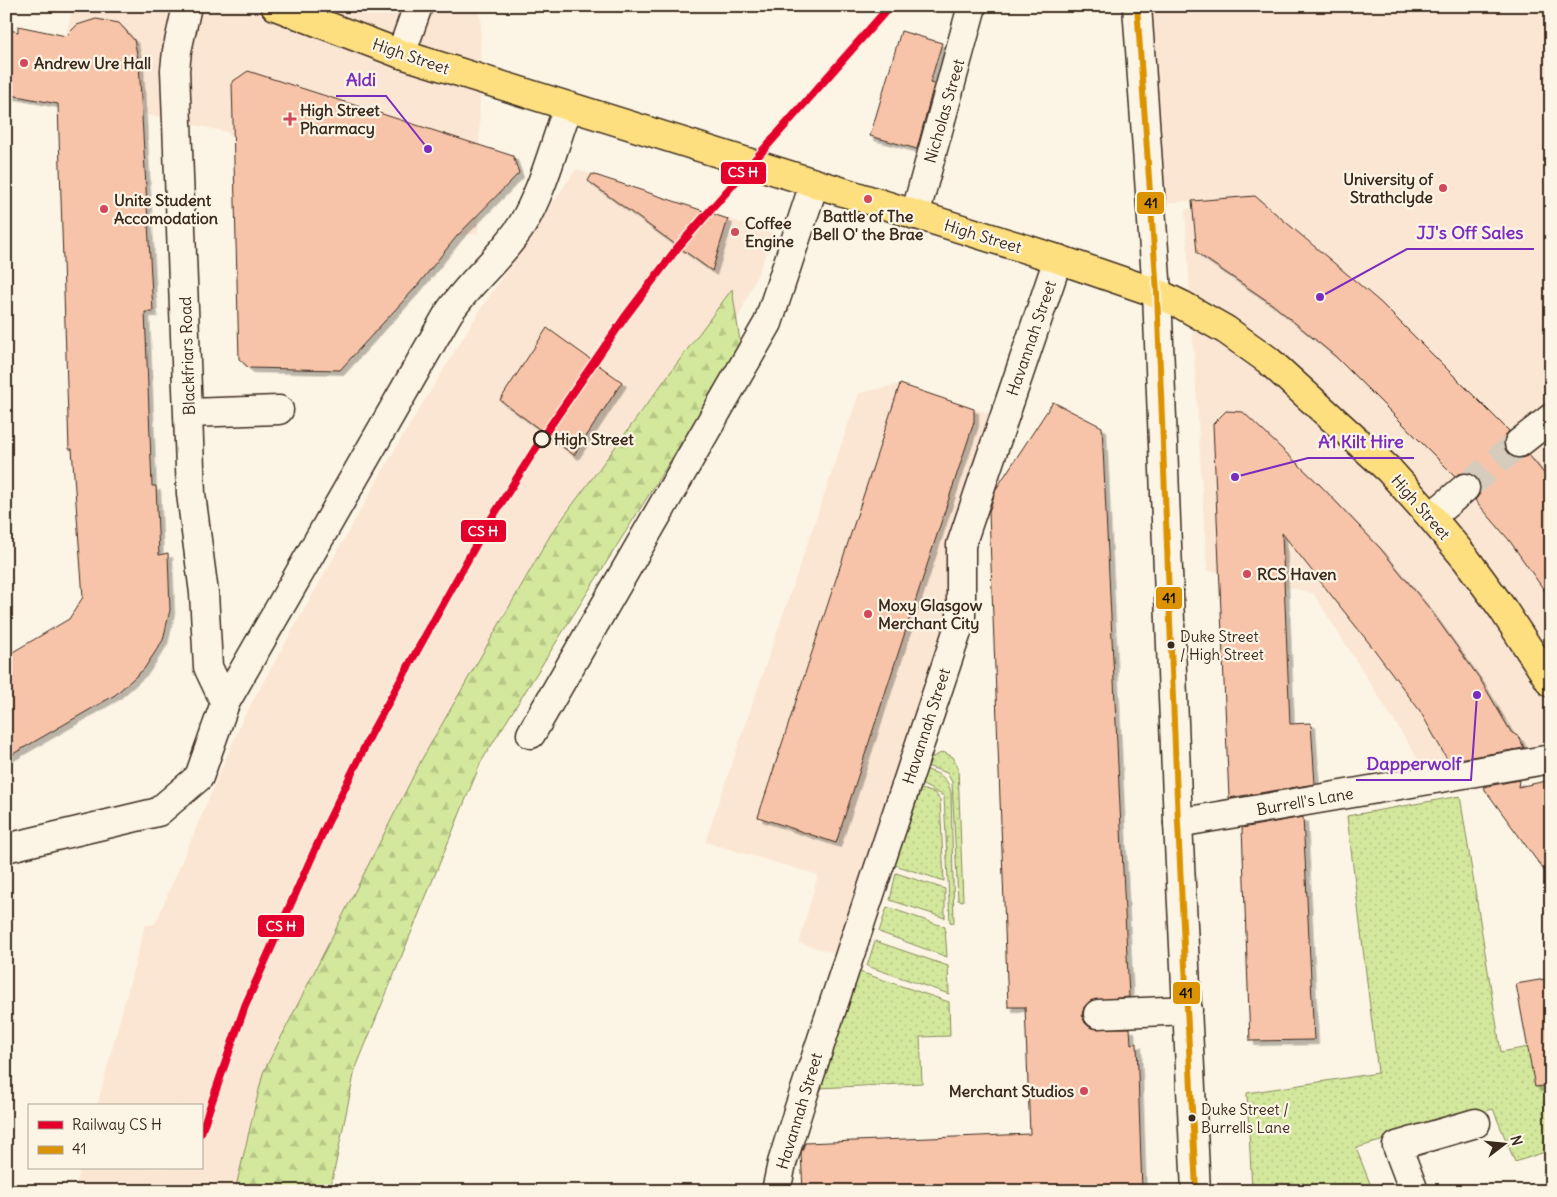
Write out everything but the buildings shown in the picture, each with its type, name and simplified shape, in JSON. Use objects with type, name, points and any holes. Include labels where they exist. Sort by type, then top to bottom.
[{"type":"main road","name":"High Street","points":[[275,6],[401,54],[1058,259],[1157,293],[1204,316],[1268,360],[1389,470],[1466,559],[1502,608],[1551,683]]},
{"type":"street","name":"Blackfriars Road","points":[[187,6],[177,51],[175,70],[191,494],[204,593],[208,667],[225,703]]},
{"type":"street","points":[[401,54],[418,6]]},
{"type":"street","name":"Nicholas Street","points":[[915,215],[972,6]]},
{"type":"street","points":[[1137,6],[1157,293],[1178,823],[1196,1191]]},
{"type":"street","points":[[6,848],[158,812],[199,777],[225,703],[448,314],[522,225],[536,194],[568,106]]},
{"type":"street","points":[[531,734],[768,323],[814,184]]},
{"type":"street","name":"Havannah Street","points":[[776,1191],[782,1163],[799,1108],[961,620],[961,545],[1058,259]]},
{"type":"street","points":[[189,413],[279,410]]},
{"type":"street","points":[[1519,443],[1551,418]]},
{"type":"street","points":[[1430,517],[1465,488]]},
{"type":"street","name":"Burrell's Lane","points":[[1178,823],[1551,759]]},
{"type":"street","points":[[1098,1014],[1188,1010]]},
{"type":"street","points":[[1414,1191],[1396,1146],[1476,1123]]},
{"type":"shaded area","points":[[73,6],[475,6],[481,19],[478,234],[457,236],[264,177],[227,132],[51,94]]},
{"type":"shaded area","points":[[1137,6],[1551,6],[1551,750],[1427,773],[1313,593],[1207,570],[1185,210],[1252,196],[1151,204]]},
{"type":"shaded area","points":[[576,169],[775,234],[731,335],[494,680],[286,1191],[75,1191],[80,1170],[202,1170],[202,1104],[98,1104],[145,925],[155,924],[244,716],[398,444],[483,305]]},
{"type":"shaded area","points":[[900,384],[990,414],[948,553],[951,614],[841,955],[799,943],[818,875],[705,842],[859,393]]},
{"type":"green space","points":[[732,289],[741,348],[481,762],[355,1070],[330,1191],[235,1191],[263,1073],[422,759],[551,534]]},
{"type":"green space","points":[[943,752],[953,757],[958,767],[963,901],[958,900],[952,782],[947,773],[927,766],[931,758]]},
{"type":"green space","points":[[925,769],[942,777],[948,783],[951,793],[954,923],[950,922],[944,796],[921,784]]},
{"type":"green space","points":[[921,789],[935,793],[940,800],[944,881],[895,865]]},
{"type":"green space","points":[[1460,796],[1501,1052],[1551,1043],[1551,1150],[1515,1162],[1493,1109],[1356,1148],[1373,1191],[1252,1191],[1247,1093],[1378,1073],[1347,816]]},
{"type":"green space","points":[[896,873],[945,889],[945,918],[890,900]]},
{"type":"green space","points":[[887,907],[945,927],[947,957],[879,932]]},
{"type":"green space","points":[[875,941],[948,966],[949,994],[867,966]]},
{"type":"green space","points":[[857,971],[949,1002],[950,1036],[920,1037],[922,1083],[819,1088]]},
{"type":"tunnel","points":[[1465,488],[1519,443]]},
{"type":"transit line","points":[[202,1130],[245,1006],[323,832],[373,730],[483,532],[546,432],[625,317],[678,247],[890,6]]},
{"type":"transit line","name":"41","points":[[1137,6],[1157,293],[1178,823],[1196,1191]]},
{"type":"place","name":"Andrew Ure Hall","points":[[24,63]]},
{"type":"place","name":"High Street Pharmacy","points":[[290,119]]},
{"type":"place","name":"Aldi","points":[[428,149]]},
{"type":"place","name":"University of Strathclyde","points":[[1443,188]]},
{"type":"place","name":"Battle of The Bell O' the Brae","points":[[868,199]]},
{"type":"place","name":"Unite Student Accomodation","points":[[104,209]]},
{"type":"place","name":"Coffee Engine","points":[[735,232]]},
{"type":"place","name":"JJ's Off Sales","points":[[1320,297]]},
{"type":"place","name":"High Street","points":[[542,439]]},
{"type":"place","name":"A1 Kilt Hire","points":[[1235,477]]},
{"type":"place","name":"RCS Haven","points":[[1247,574]]},
{"type":"place","name":"Moxy Glasgow Merchant City","points":[[868,614]]},
{"type":"place","name":"Duke Street / High Street","points":[[1171,645]]},
{"type":"place","name":"Dapperwolf","points":[[1477,695]]},
{"type":"place","name":"Merchant Studios","points":[[1084,1091]]},
{"type":"place","name":"Duke Street / Burrells Lane","points":[[1192,1118]]}]
